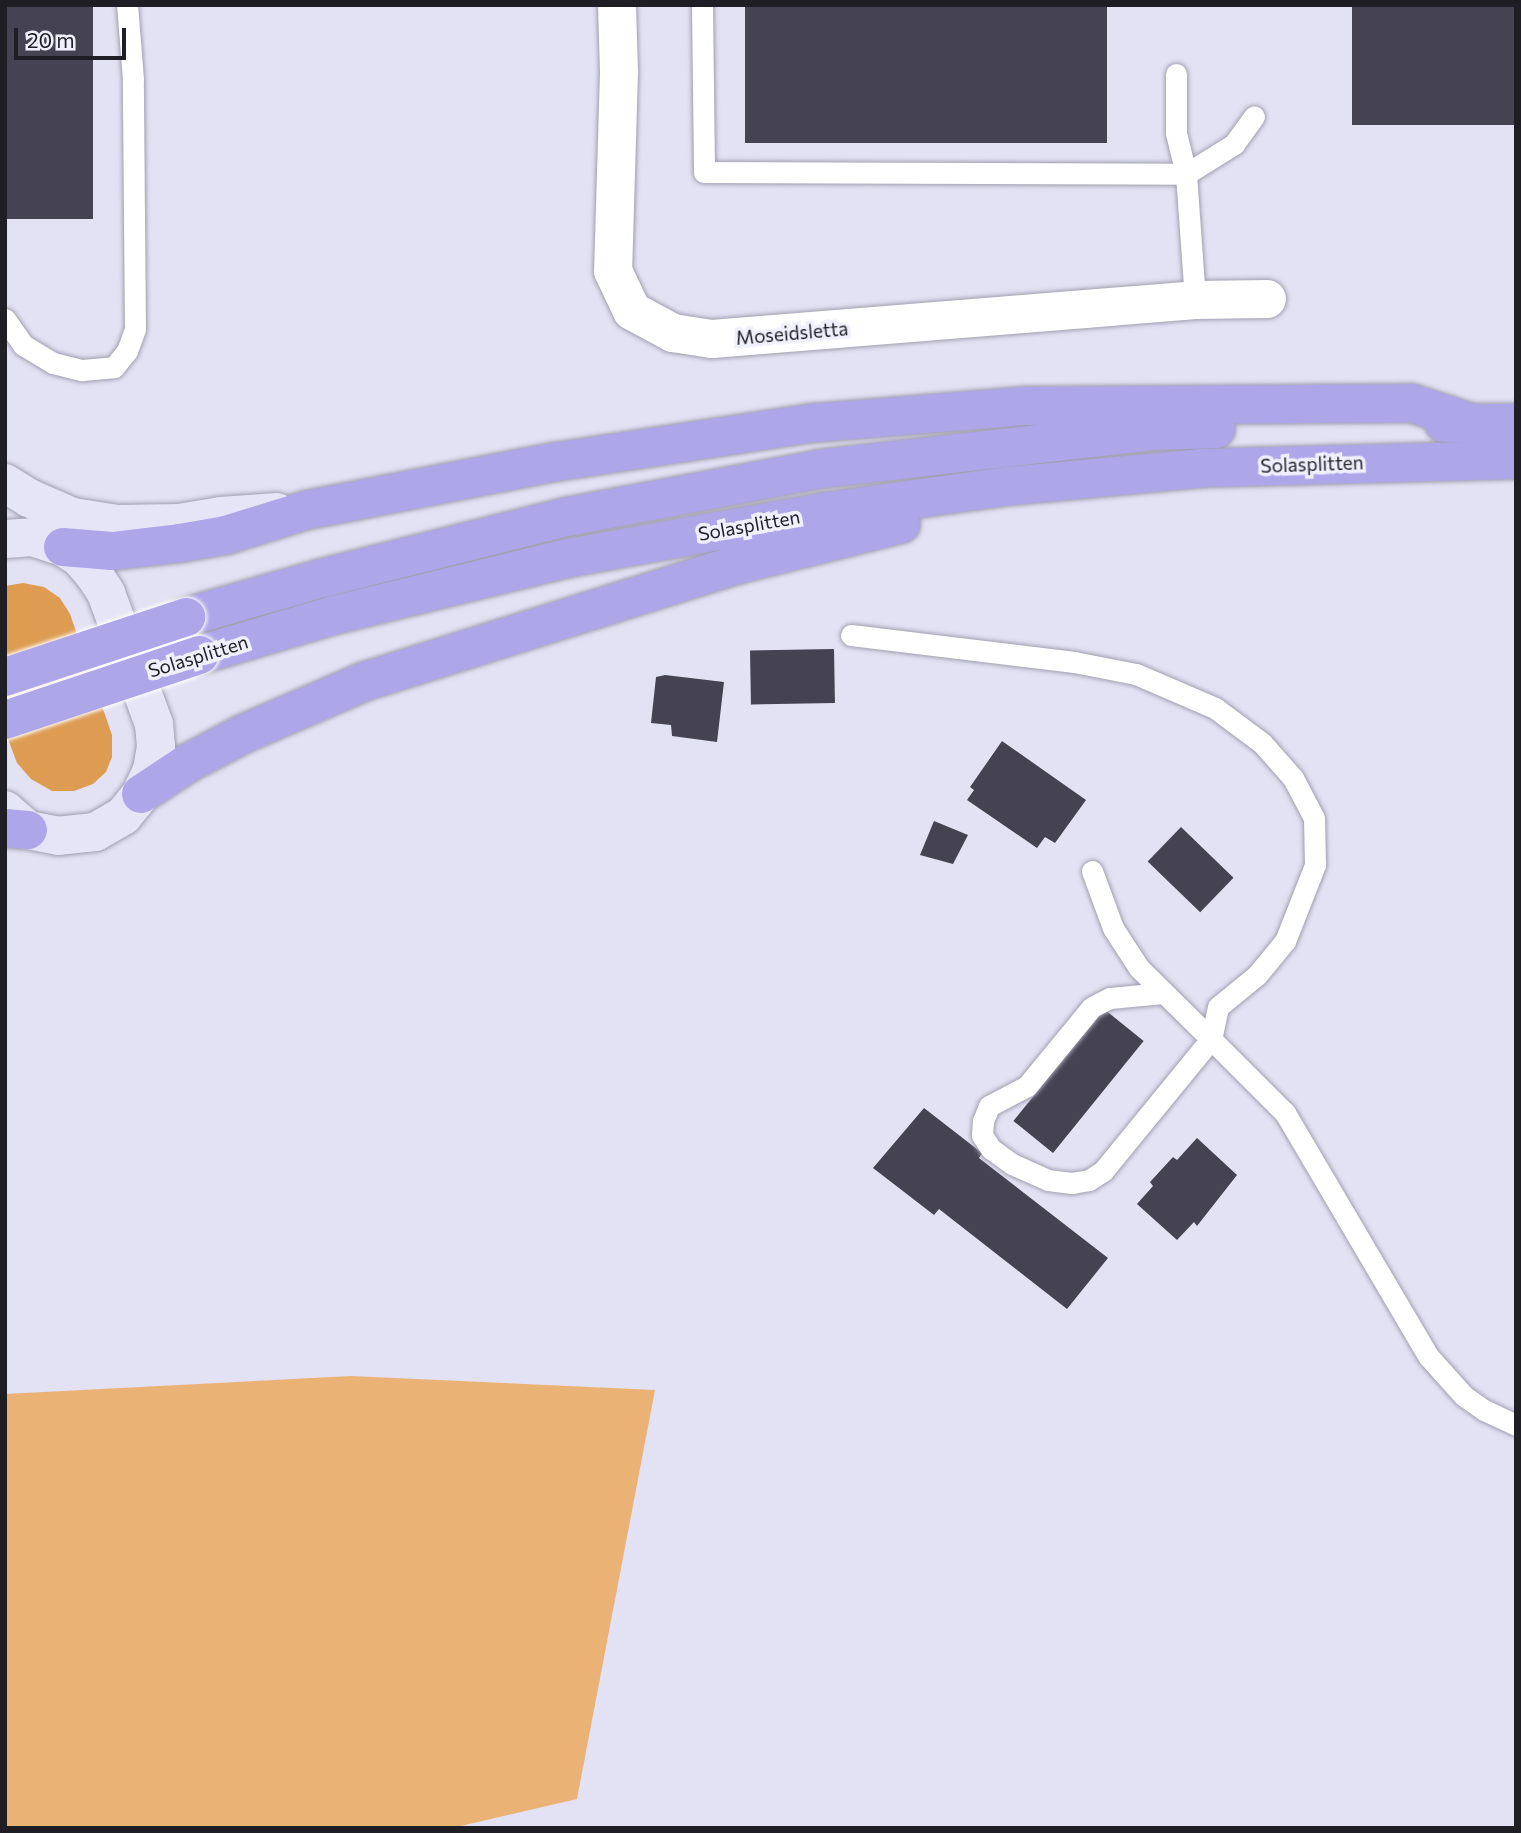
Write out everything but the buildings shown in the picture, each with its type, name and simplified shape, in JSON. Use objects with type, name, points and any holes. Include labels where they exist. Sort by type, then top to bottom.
[{"type":"highway","points":[[26,534],[112,551],[180,543],[226,536],[307,510],[555,461],[814,423],[1026,406],[1411,403],[1469,422]]},
{"type":"highway","name":"Solasplitten","points":[[5,677],[186,617],[323,578],[566,517],[818,469],[1150,431],[1516,423]]},
{"type":"highway","name":"Solasplitten","points":[[5,720],[199,655],[334,615],[568,558],[823,512],[1009,486],[1203,468],[1516,460]]},
{"type":"highway","points":[[141,794],[188,763],[243,734],[363,682],[740,564],[828,541],[957,513],[1150,491],[1203,468]]},
{"type":"street","name":"Moseidsletta","points":[[617,5],[619,72],[613,271],[632,311],[673,332],[712,339],[1195,300],[1267,299]]},
{"type":"street","points":[[5,483],[29,498],[73,517],[117,524],[179,523],[221,516],[307,510]]},
{"type":"street","points":[[13,823],[59,836],[95,832],[123,816],[141,794],[154,759],[154,724],[106,593],[80,558],[26,534]]},
{"type":"lane","points":[[5,319],[23,345],[53,363],[82,370],[114,367],[127,351],[135,329],[133,79],[127,5]]},
{"type":"lane","points":[[702,5],[704,172],[1186,174],[1234,144],[1254,116]]},
{"type":"lane","points":[[1176,74],[1176,133],[1186,174],[1195,300]]},
{"type":"lane","points":[[851,635],[1074,662],[1136,674],[1215,708],[1262,743],[1293,778],[1314,818],[1315,865],[1285,941],[1257,975],[1218,1007],[1211,1039],[1103,1171],[1090,1180],[1072,1183],[1048,1180],[1012,1164],[990,1149],[982,1135],[983,1121],[989,1106],[1027,1086],[1093,1007],[1110,998],[1163,993]]},
{"type":"lane","points":[[1093,871],[1113,928],[1139,968],[1285,1113],[1429,1357],[1464,1396],[1484,1410],[1516,1425]]},
{"type":"shaded area","points":[[23,583],[44,587],[60,598],[70,614],[112,735],[112,757],[106,772],[93,784],[74,791],[52,791],[31,779],[17,763],[5,731],[5,586]]},
{"type":"shaded area","points":[[351,1376],[655,1390],[577,1799],[452,1828],[5,1828],[5,1394]]}]
